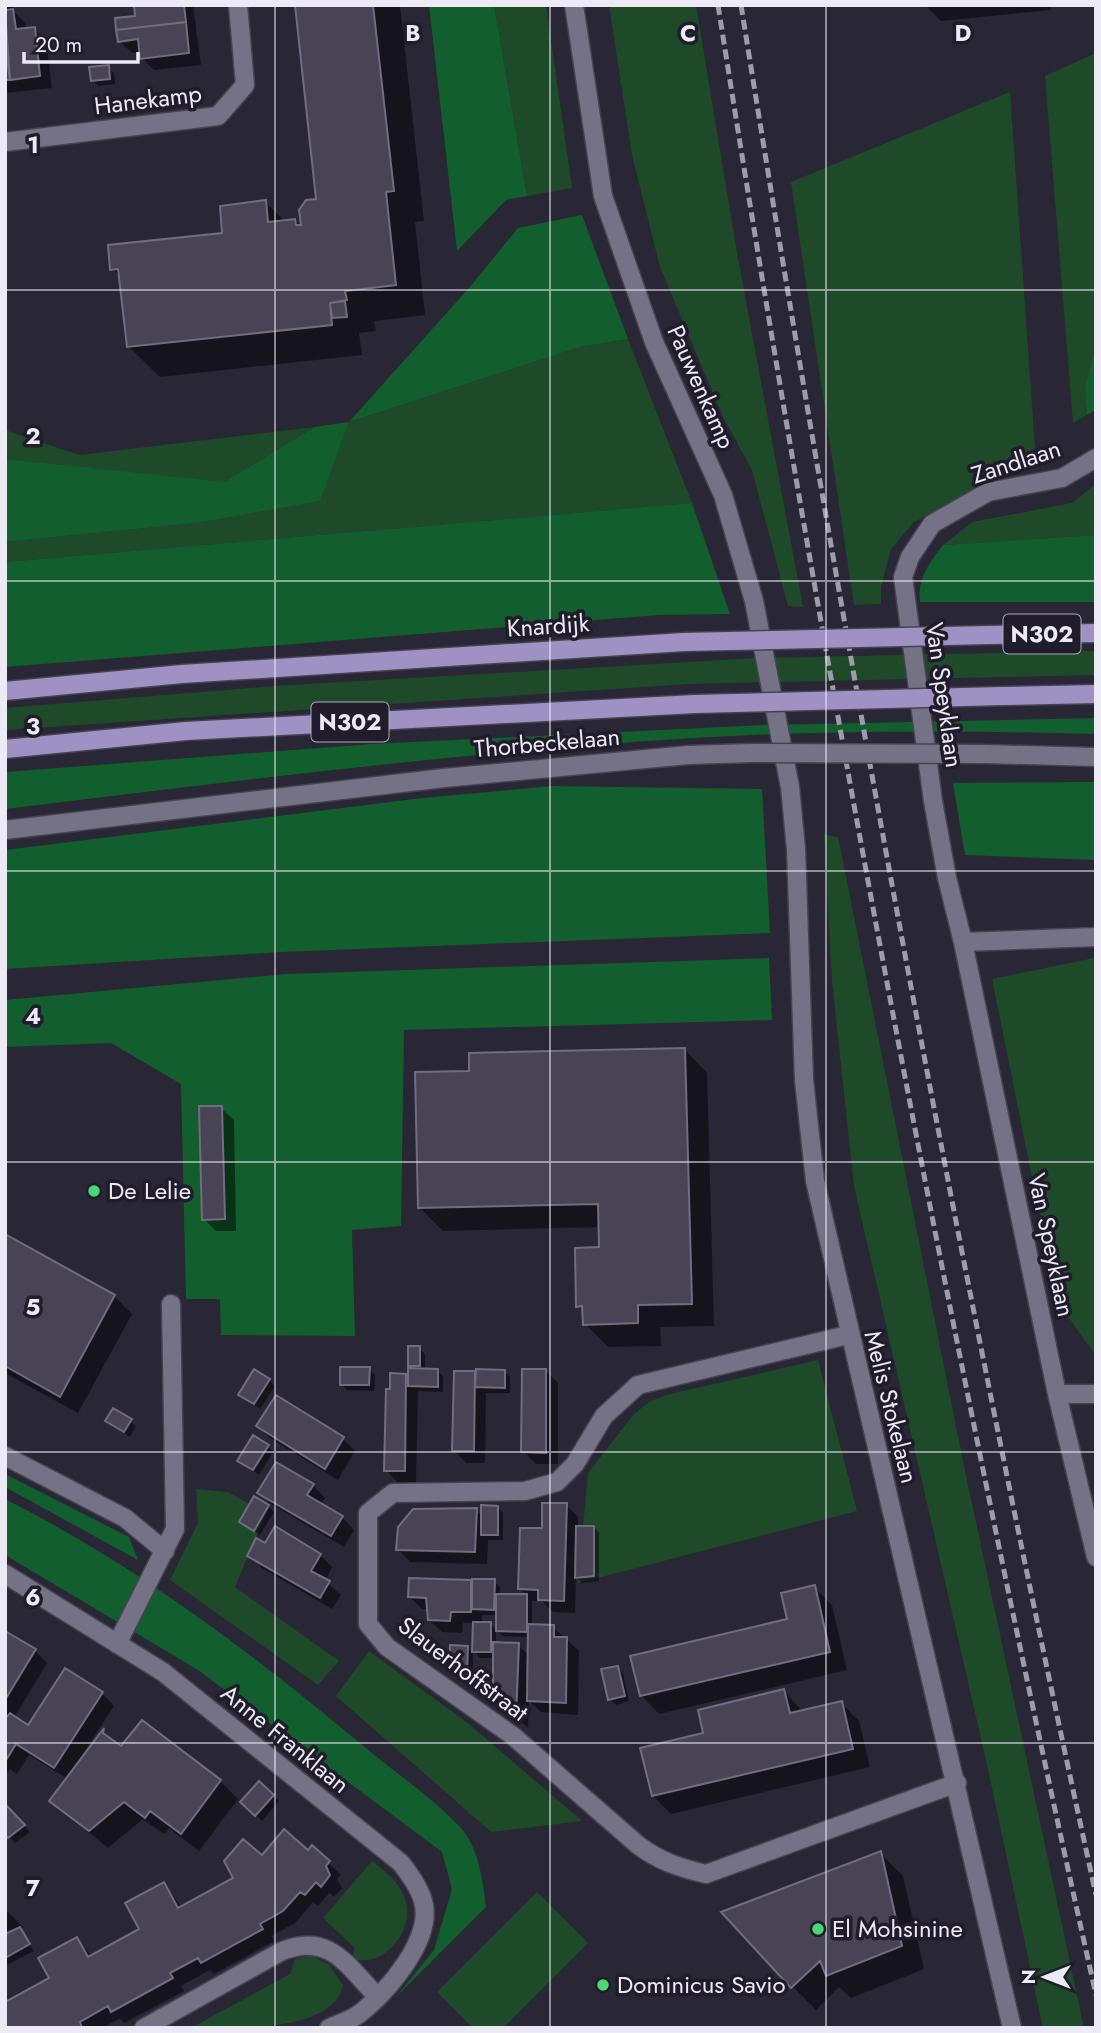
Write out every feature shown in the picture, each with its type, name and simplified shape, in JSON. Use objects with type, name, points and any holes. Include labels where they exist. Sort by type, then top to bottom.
[{"type":"main road","name":"Knardijk","points":[[5,691],[183,674],[684,642],[1096,633]]},
{"type":"main road","name":"N302","points":[[5,748],[186,731],[695,704],[1096,694]]},
{"type":"street","name":"Hanekamp","points":[[5,142],[218,116],[245,85],[238,5]]},
{"type":"street","name":"Pauwenkamp","points":[[574,5],[603,196],[654,342],[723,495],[754,601],[790,787]]},
{"type":"street","name":"Zandlaan","points":[[903,577],[909,557],[932,524],[988,492],[1062,478],[1096,457]]},
{"type":"street","name":"Van Speyklaan","points":[[903,577],[933,801],[947,878],[1057,1394],[1096,1557]]},
{"type":"street","name":"Thorbeckelaan","points":[[5,830],[512,771],[688,755],[984,754],[1096,758]]},
{"type":"street","name":"Melis Stokelaan","points":[[790,787],[810,1137],[815,1181],[848,1335],[957,1783],[1012,2028]]},
{"type":"street","points":[[963,943],[1096,937]]},
{"type":"street","points":[[117,1644],[175,1529],[171,1304]]},
{"type":"street","name":"Slauerhoffstraat","points":[[848,1335],[638,1385],[604,1416],[575,1464],[557,1482],[525,1491],[393,1493],[368,1513],[368,1624],[387,1647],[513,1736],[638,1845],[655,1858],[677,1867],[706,1874],[957,1783]]},
{"type":"street","points":[[1057,1394],[1096,1394]]},
{"type":"street","points":[[5,1456],[125,1518],[165,1551]]},
{"type":"street","name":"Anne Franklaan","points":[[5,1574],[163,1672],[407,1871],[424,1903],[415,1951],[358,2015],[329,2028]]},
{"type":"street","points":[[144,2028],[301,1943],[316,1944],[333,1952],[377,1996]]},
{"type":"green space","points":[[429,5],[494,5],[527,196],[506,200],[457,251]]},
{"type":"green space","points":[[494,5],[546,5],[572,188],[527,196]]},
{"type":"green space","points":[[609,5],[696,5],[737,253],[803,607],[788,606],[752,470],[723,417],[660,267],[632,155]]},
{"type":"green space","points":[[1096,53],[1096,345],[1085,387],[1087,415],[1073,423],[1045,76]]},
{"type":"green space","points":[[1010,92],[1035,448],[952,503],[914,522],[891,549],[881,587],[881,604],[854,605],[791,182]]},
{"type":"green space","points":[[582,215],[628,339],[580,347],[349,422],[469,288],[518,228]]},
{"type":"green space","points":[[628,339],[692,503],[5,562],[5,542],[197,523],[319,501],[349,422],[580,347]]},
{"type":"green space","points":[[1096,345],[1096,410],[1087,415],[1085,387]]},
{"type":"green space","points":[[349,422],[320,501],[197,523],[5,542],[5,459],[225,482],[315,427]]},
{"type":"green space","points":[[315,427],[225,483],[5,459],[5,430],[79,455]]},
{"type":"green space","points":[[1096,484],[1096,535],[943,545],[972,522],[1072,503]]},
{"type":"green space","points":[[692,503],[730,614],[659,615],[5,667],[5,562]]},
{"type":"green space","points":[[1096,535],[1096,602],[920,602],[923,578],[929,564],[943,545]]},
{"type":"green space","points":[[1096,651],[1096,675],[688,684],[5,730],[5,708],[274,686],[758,658]]},
{"type":"green space","points":[[1096,718],[1096,734],[887,732],[678,739],[425,760],[5,809],[5,772],[372,744],[766,725]]},
{"type":"green space","points":[[1096,782],[1096,860],[965,855],[953,783]]},
{"type":"green space","points":[[552,786],[762,789],[770,933],[281,952],[5,969],[5,850],[422,798]]},
{"type":"green space","points":[[824,834],[838,837],[964,1466],[1084,2028],[1043,2028],[986,1760],[854,1186],[832,981]]},
{"type":"green space","points":[[769,958],[772,1020],[404,1030],[401,1226],[352,1230],[355,1336],[221,1335],[220,1299],[186,1299],[181,1084],[111,1043],[5,1047],[5,1000],[286,974]]},
{"type":"green space","points":[[1094,958],[1096,1356],[1062,1308],[1033,1182],[992,979]]},
{"type":"green space","points":[[818,1360],[857,1511],[578,1583],[588,1473],[634,1414],[649,1402],[666,1395]]},
{"type":"green space","points":[[5,1474],[129,1537],[138,1560],[5,1487]]},
{"type":"green space","points":[[196,1489],[228,1492],[266,1513],[235,1587],[339,1661],[318,1685],[170,1580],[198,1523]]},
{"type":"green space","points":[[5,1499],[54,1525],[148,1582],[238,1646],[427,1796],[460,1827],[472,1844],[479,1865],[486,1907],[394,1999],[434,1950],[452,1889],[442,1852],[198,1670],[5,1555]]},
{"type":"green space","points":[[369,1651],[469,1724],[582,1821],[491,1832],[336,1696]]},
{"type":"green space","points":[[372,1861],[390,1876],[403,1893],[407,1919],[404,1929],[391,1948],[373,1959],[362,1960],[352,1958],[355,1948],[323,1918]]},
{"type":"green space","points":[[537,1892],[588,1943],[503,2028],[473,2028],[437,1992]]},
{"type":"green space","points":[[311,1955],[329,1965],[343,1985],[336,2001],[322,2012],[303,2020],[256,2027],[191,2028],[290,1974],[295,1959]]},
{"type":"building","points":[[134,5],[184,5],[186,22],[116,30],[115,18],[135,16]]},
{"type":"building","points":[[295,5],[373,5],[394,191],[386,192],[396,285],[345,291],[347,300],[330,303],[332,325],[127,347],[118,269],[110,270],[108,245],[222,233],[220,206],[266,200],[268,222],[295,219],[296,225],[301,225],[299,210],[306,200],[316,199]]},
{"type":"building","points":[[13,9],[16,29],[35,27],[40,76],[10,80],[5,10]]},
{"type":"building","points":[[186,22],[189,53],[140,59],[138,39],[118,42],[116,30]]},
{"type":"building","points":[[5,43],[10,80],[5,80]]},
{"type":"building","points":[[109,65],[110,79],[91,81],[89,67]]},
{"type":"building","points":[[345,301],[347,317],[332,318],[330,303]]},
{"type":"building","points":[[685,1048],[692,1304],[638,1305],[638,1323],[583,1325],[582,1306],[576,1307],[575,1248],[599,1247],[598,1204],[418,1208],[415,1072],[469,1071],[469,1053]]},
{"type":"building","points":[[199,1106],[222,1106],[225,1219],[202,1220]]},
{"type":"building","points":[[5,1234],[115,1295],[60,1397],[5,1366]]},
{"type":"building","points":[[408,1346],[420,1346],[420,1366],[408,1366]]},
{"type":"building","points":[[340,1367],[370,1367],[369,1385],[340,1385]]},
{"type":"building","points":[[408,1368],[438,1369],[438,1387],[408,1386]]},
{"type":"building","points":[[254,1369],[270,1379],[254,1404],[238,1395]]},
{"type":"building","points":[[476,1369],[505,1370],[505,1388],[475,1387]]},
{"type":"building","points":[[522,1369],[546,1369],[546,1453],[521,1452]]},
{"type":"building","points":[[454,1371],[475,1371],[474,1451],[452,1451]]},
{"type":"building","points":[[390,1373],[406,1374],[405,1471],[384,1471],[386,1389],[390,1389]]},
{"type":"building","points":[[276,1395],[344,1437],[325,1469],[256,1426]]},
{"type":"building","points":[[113,1408],[132,1419],[124,1432],[105,1421]]},
{"type":"building","points":[[253,1435],[269,1445],[253,1470],[237,1461]]},
{"type":"building","points":[[276,1462],[314,1484],[307,1495],[343,1516],[331,1536],[257,1493]]},
{"type":"building","points":[[254,1496],[269,1505],[254,1531],[239,1522]]},
{"type":"building","points":[[542,1503],[567,1503],[564,1601],[538,1600],[538,1590],[518,1589],[520,1528],[542,1528]]},
{"type":"building","points":[[481,1505],[498,1506],[498,1535],[481,1535]]},
{"type":"building","points":[[477,1508],[475,1552],[396,1550],[398,1527],[413,1509]]},
{"type":"building","points":[[275,1526],[321,1554],[311,1571],[330,1581],[320,1598],[247,1556],[256,1538],[265,1543]]},
{"type":"building","points":[[576,1526],[594,1526],[594,1576],[575,1578]]},
{"type":"building","points":[[409,1578],[471,1580],[471,1612],[451,1612],[450,1621],[428,1620],[426,1598],[408,1597]]},
{"type":"building","points":[[472,1579],[495,1579],[494,1610],[472,1609]]},
{"type":"building","points":[[815,1585],[830,1652],[640,1696],[630,1656],[787,1619],[781,1593]]},
{"type":"building","points":[[496,1594],[527,1594],[527,1632],[496,1631]]},
{"type":"building","points":[[473,1622],[491,1622],[491,1652],[472,1652]]},
{"type":"building","points":[[528,1624],[554,1625],[554,1637],[567,1637],[566,1703],[527,1701]]},
{"type":"building","points":[[5,1631],[36,1649],[5,1700]]},
{"type":"building","points":[[493,1642],[519,1643],[516,1718],[493,1699]]},
{"type":"building","points":[[450,1645],[468,1646],[467,1673],[450,1666]]},
{"type":"building","points":[[618,1666],[625,1696],[608,1700],[601,1669]]},
{"type":"building","points":[[65,1668],[103,1692],[54,1768],[16,1744],[5,1762],[5,1719],[10,1713],[28,1725]]},
{"type":"building","points":[[784,1689],[790,1713],[842,1701],[853,1749],[652,1796],[640,1748],[703,1733],[698,1710]]},
{"type":"building","points":[[142,1720],[221,1780],[181,1834],[150,1811],[145,1818],[124,1802],[89,1831],[49,1801],[104,1728],[103,1733],[121,1746]]},
{"type":"building","points":[[259,1781],[274,1795],[255,1816],[240,1802]]},
{"type":"building","points":[[5,1804],[25,1825],[8,1838],[5,1835]]},
{"type":"building","points":[[284,1829],[308,1850],[312,1845],[330,1861],[326,1866],[330,1875],[321,1887],[316,1882],[305,1895],[300,1892],[283,1911],[260,1924],[263,1929],[201,1963],[198,1958],[170,1973],[173,1978],[111,2012],[108,2006],[80,2022],[82,2028],[5,2028],[5,2002],[49,1978],[38,1958],[77,1937],[88,1957],[139,1929],[125,1903],[164,1882],[178,1908],[233,1878],[224,1861],[243,1839],[262,1855]]},
{"type":"building","name":"El Mohsinine","points":[[881,1851],[902,1946],[826,1976],[820,1961],[791,1988],[721,1912]]},
{"type":"building","points":[[20,1927],[30,1944],[5,1958],[5,1934]]},
{"type":"railway","points":[[718,5],[801,505],[891,1003],[989,1500],[1096,1995]]},
{"type":"railway","points":[[741,5],[820,479],[905,953],[997,1425],[1096,1895]]},
{"type":"place","name":"De Lelie","points":[[94,1191]]},
{"type":"place","name":"El Mohsinine","points":[[818,1929]]},
{"type":"place","name":"Dominicus Savio","points":[[603,1985]]}]
